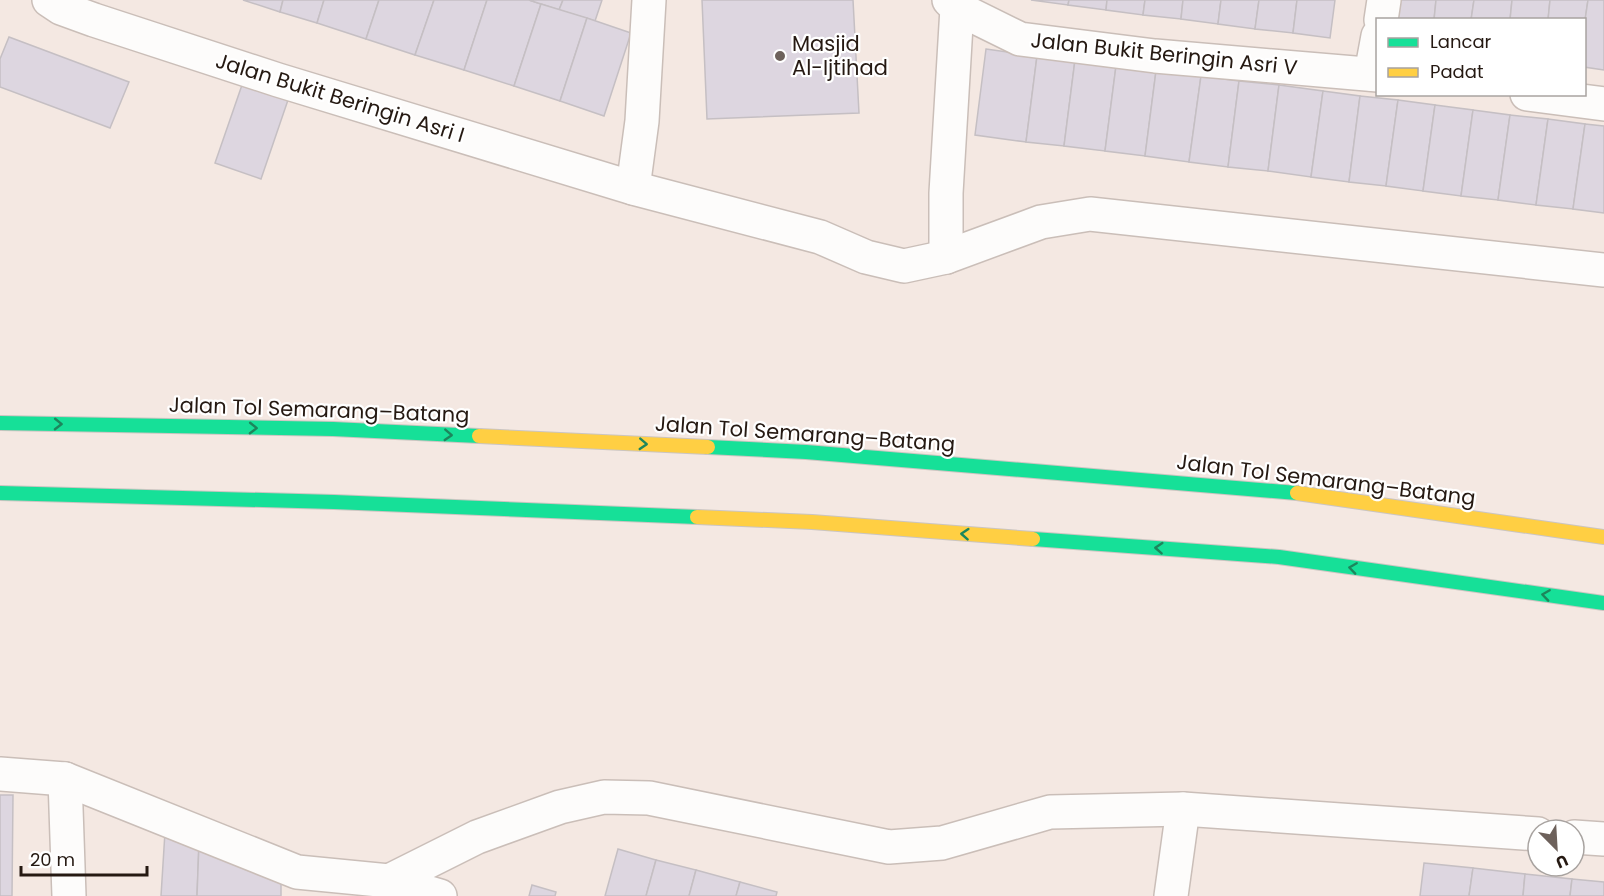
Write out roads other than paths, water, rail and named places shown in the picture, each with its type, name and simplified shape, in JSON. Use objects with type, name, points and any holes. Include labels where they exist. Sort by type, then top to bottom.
[{"type":"highway","name":"Jalan Tol Semarang–Batang","points":[[0,423],[333,429],[806,452],[1285,492],[1604,537]]},
{"type":"highway","points":[[0,493],[334,502],[812,522],[1279,557],[1604,603]]},
{"type":"street","name":"Jalan Bukit Beringin Asri I","points":[[49,0],[62,8],[94,20],[267,77],[633,188],[820,237],[866,257],[904,266],[946,257],[1041,222],[1090,214],[1604,270]]},
{"type":"street","points":[[633,188],[642,121],[649,0]]},
{"type":"street","points":[[1381,18],[1384,0]]},
{"type":"street","name":"Jalan Bukit Beringin Asri V","points":[[946,257],[953,4],[1020,39],[1155,56],[1374,75]]},
{"type":"street","points":[[1374,75],[1376,49]]},
{"type":"street","points":[[1542,96],[1604,104]]},
{"type":"street","points":[[0,774],[65,779],[298,884],[389,881],[440,896]]},
{"type":"street","points":[[65,779],[69,896]]},
{"type":"street","points":[[389,881],[477,837],[560,807],[604,797],[649,798],[889,847],[942,843],[1050,812],[1183,809],[1526,833]]},
{"type":"street","points":[[1171,896],[1183,809]]},
{"type":"street","points":[[1586,838],[1604,839]]},
{"type":"place","name":"Masjid Al-Ijtihad","points":[[780,56]]}]
